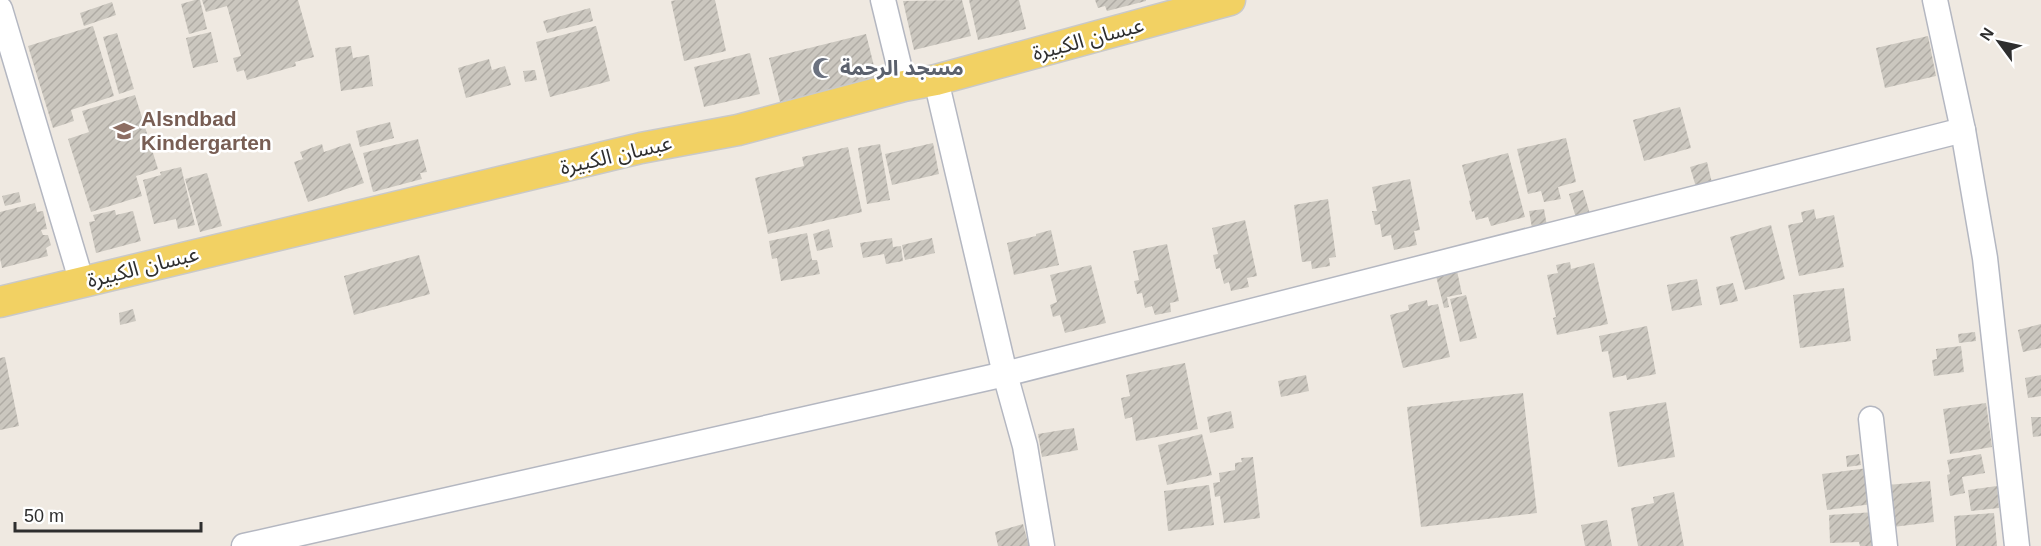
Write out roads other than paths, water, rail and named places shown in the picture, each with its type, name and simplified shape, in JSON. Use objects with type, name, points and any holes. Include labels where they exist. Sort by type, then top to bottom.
[{"type":"main road","name":"عبسان الكبيرة","points":[[0,302],[641,148],[738,130],[904,86],[936,80],[1230,0]]},
{"type":"street","points":[[883,0],[904,86]]},
{"type":"street","points":[[1935,0],[1963,130],[1985,258],[2016,546]]},
{"type":"street","points":[[0,9],[82,283]]},
{"type":"street","points":[[936,80],[1024,446],[1042,546]]},
{"type":"street","points":[[244,546],[1005,374],[1963,130]]},
{"type":"street","points":[[1871,419],[1885,546]]},
{"type":"place","name":"مسجد الرحمة","points":[[823,68]]},
{"type":"place","name":"Alsndbad Kindergarten","points":[[124,131]]}]
